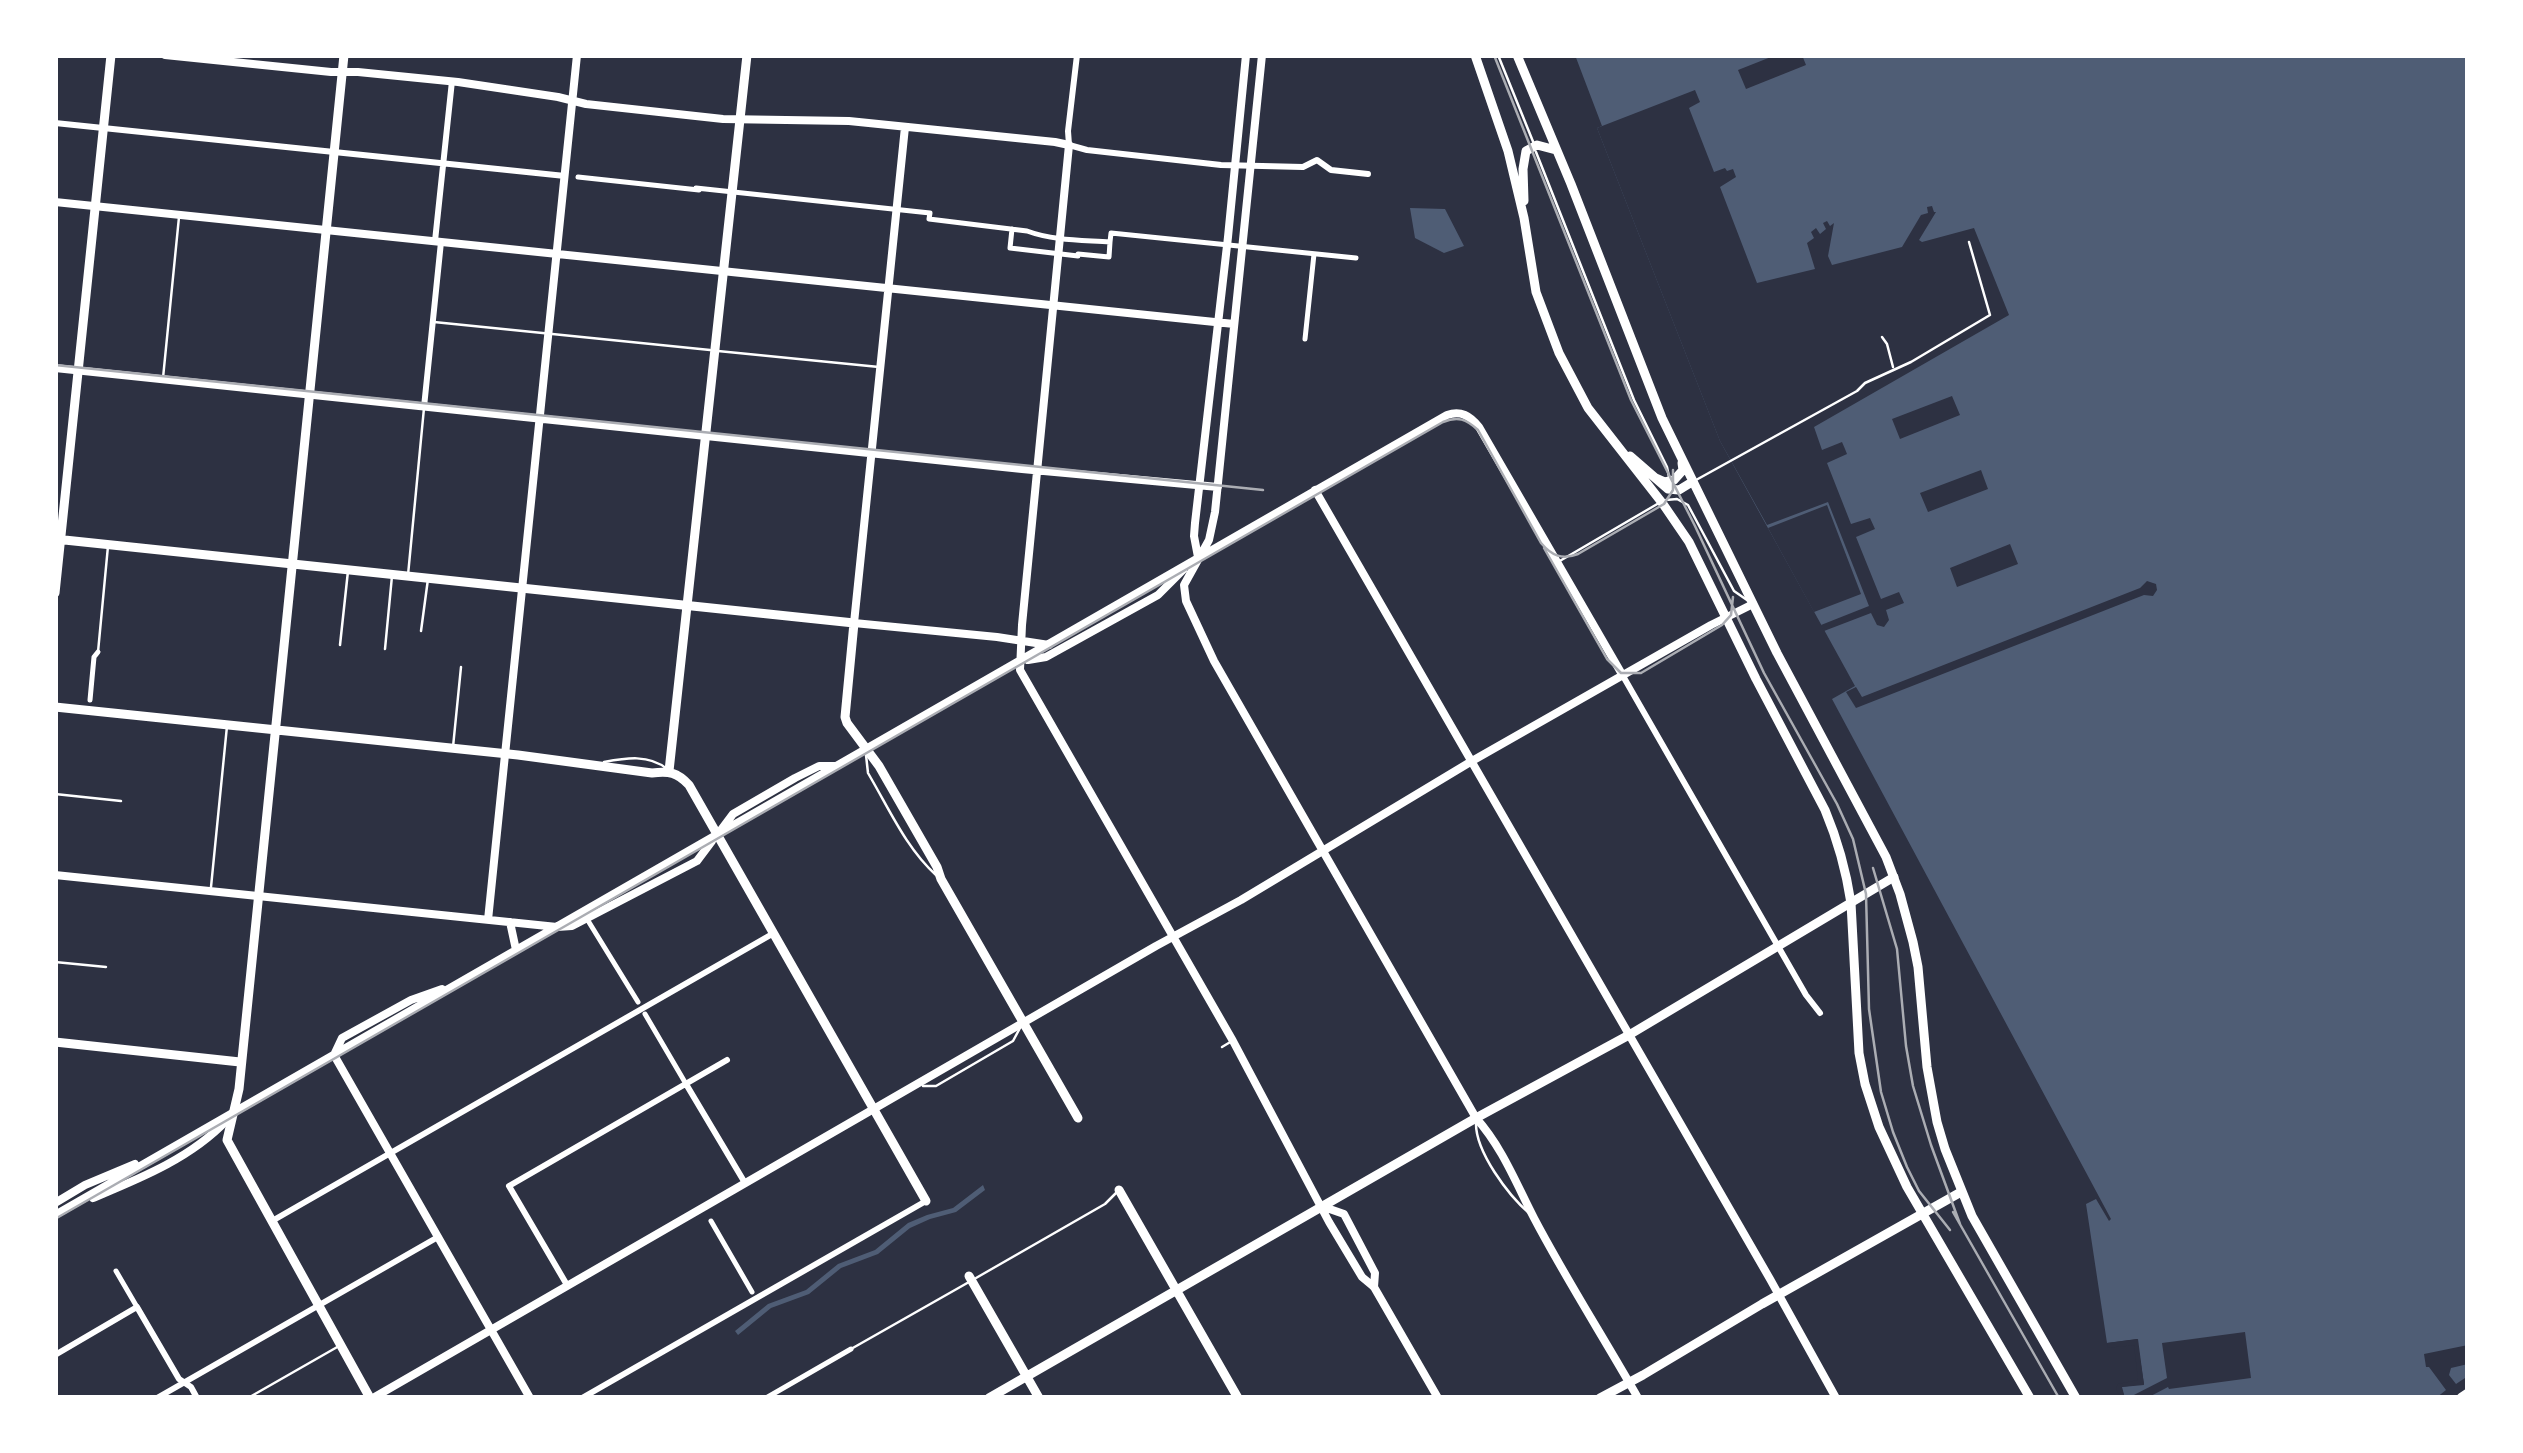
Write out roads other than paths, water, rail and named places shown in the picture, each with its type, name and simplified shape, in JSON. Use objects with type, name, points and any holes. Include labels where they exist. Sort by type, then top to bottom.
[{"type":"main road","points":[[55,592],[111,55]]},
{"type":"main road","points":[[344,55],[239,1089],[227,1140],[371,1398]]},
{"type":"main road","points":[[670,770],[747,55]]},
{"type":"main road","points":[[1475,55],[1508,150],[1532,273],[1550,332],[1568,371],[1588,408],[1661,502],[1702,566],[1830,821],[1844,863],[1851,903],[1859,1053],[1865,1084],[1887,1148],[2030,1398]]},
{"type":"main road","points":[[1516,55],[1649,388],[1692,482],[1886,857],[1908,919],[1918,968],[1931,1096],[1945,1148],[1961,1192],[2076,1398]]},
{"type":"main road","points":[[1524,218],[1526,151],[1534,146],[1556,150]]},
{"type":"main road","points":[[1618,446],[1654,476],[1679,490],[1692,482]]},
{"type":"main road","points":[[1669,485],[1680,474],[1682,460]]},
{"type":"main road","points":[[58,540],[854,622],[845,717],[849,729],[879,766],[1078,1118]]},
{"type":"main road","points":[[55,707],[652,772],[670,770],[689,785],[926,1201]]},
{"type":"main road","points":[[989,1398],[1629,1034],[1894,877]]},
{"type":"main road","points":[[55,1042],[240,1062]]},
{"type":"main road","points":[[1120,1190],[1238,1398]]},
{"type":"main road","points":[[1600,1398],[1961,1192]]},
{"type":"main road","points":[[971,1278],[1039,1398]]},
{"type":"street","points":[[165,55],[452,81],[586,104],[739,120],[850,121],[1234,164],[1304,167],[1318,160],[1331,170],[1368,174]]},
{"type":"street","points":[[488,920],[578,55]]},
{"type":"street","points":[[1077,55],[1018,662],[1026,683],[1233,1040],[1321,1206],[1362,1277],[1374,1287],[1438,1398]]},
{"type":"street","points":[[1198,557],[1194,536],[1246,55]]},
{"type":"street","points":[[1262,55],[1218,487],[1209,540],[1184,585],[1186,601],[1214,661],[1476,1118],[1492,1137],[1638,1398]]},
{"type":"street","points":[[424,407],[452,81]]},
{"type":"street","points":[[55,123],[566,176]]},
{"type":"street","points":[[905,127],[854,622],[1049,644]]},
{"type":"street","points":[[578,177],[716,192]]},
{"type":"street","points":[[702,180],[698,188],[928,212],[929,219],[1110,242]]},
{"type":"street","points":[[745,196],[879,208]]},
{"type":"street","points":[[55,202],[1234,324]]},
{"type":"street","points":[[1012,229],[1010,248],[1078,256],[1109,257],[1111,233],[1356,258]]},
{"type":"street","points":[[1304,339],[1314,254]]},
{"type":"street","points":[[55,368],[1218,487]]},
{"type":"street","points":[[55,875],[572,926],[697,860],[732,814],[819,766],[837,766],[866,750],[1314,490],[1441,418],[1458,413],[1467,415],[1480,427],[1776,945],[1820,1014]]},
{"type":"street","points":[[1314,490],[1836,1398]]},
{"type":"street","points":[[1018,662],[1046,656],[1158,594],[1198,557]]},
{"type":"street","points":[[371,1398],[1324,851],[1472,761],[1753,604]]},
{"type":"street","points":[[90,700],[94,657],[98,652]]},
{"type":"street","points":[[59,1213],[717,835]]},
{"type":"street","points":[[588,918],[638,1002]]},
{"type":"street","points":[[510,922],[516,950]]},
{"type":"street","points":[[271,1222],[774,933]]},
{"type":"street","points":[[645,1014],[745,1183]]},
{"type":"street","points":[[334,1055],[530,1398]]},
{"type":"street","points":[[567,1285],[510,1186],[727,1060]]},
{"type":"street","points":[[59,1213],[145,1176],[208,1140],[233,1113]]},
{"type":"street","points":[[55,1203],[85,1185],[167,1151]]},
{"type":"street","points":[[582,1398],[926,1201]]},
{"type":"street","points":[[1321,1206],[1344,1214],[1375,1273],[1374,1287]]},
{"type":"street","points":[[711,1222],[752,1292]]},
{"type":"street","points":[[158,1398],[438,1237]]},
{"type":"street","points":[[116,1270],[179,1378],[197,1398]]},
{"type":"street","points":[[55,1355],[138,1306]]},
{"type":"street","points":[[766,1398],[851,1350]]},
{"type":"lane","points":[[1498,55],[1634,400],[1667,467],[1669,485],[1661,502]]},
{"type":"lane","points":[[162,380],[180,215]]},
{"type":"lane","points":[[1692,482],[1990,315],[1969,242]]},
{"type":"lane","points":[[433,322],[880,368]]},
{"type":"lane","points":[[1882,337],[1894,368]]},
{"type":"lane","points":[[408,576],[424,407]]},
{"type":"lane","points":[[1556,562],[1672,499],[1688,505],[1734,591],[1753,604]]},
{"type":"lane","points":[[98,652],[108,545]]},
{"type":"lane","points":[[340,644],[348,570]]},
{"type":"lane","points":[[384,649],[392,574]]},
{"type":"lane","points":[[422,632],[428,578]]},
{"type":"lane","points":[[452,748],[461,667]]},
{"type":"lane","points":[[211,891],[227,724]]},
{"type":"lane","points":[[55,794],[121,801]]},
{"type":"lane","points":[[55,962],[106,967]]},
{"type":"lane","points":[[1222,1047],[1233,1040]]},
{"type":"lane","points":[[1255,1107],[1267,1102]]},
{"type":"lane","points":[[1476,1118],[1476,1137],[1500,1180],[1534,1218]]},
{"type":"lane","points":[[851,1350],[1104,1204],[1120,1190]]},
{"type":"lane","points":[[248,1398],[340,1345]]},
{"type":"water","points":[[1575,55],[2468,55],[2468,1398],[2125,1398],[2121,1387],[2144,1384],[2137,1339],[2107,1343],[2086,1204],[2096,1199],[2111,1219],[1832,699],[1855,686],[1720,441],[1597,128],[1602,126]]},
{"type":"water","points":[[1410,208],[1445,209],[1464,246],[1444,253],[1415,238]]},
{"type":"water","points":[[983,1185],[985,1190],[956,1212],[910,1228],[878,1254],[841,1268],[809,1294],[771,1308],[738,1335],[735,1331],[768,1304],[806,1290],[838,1264],[875,1250],[908,1223],[953,1208]]},
{"type":"tram line","points":[[1494,55],[1631,400],[1764,673],[1853,839],[1866,894],[1869,1009],[1881,1092],[1907,1167],[1919,1191],[1950,1230]]},
{"type":"tram line","points":[[55,365],[1263,490]]},
{"type":"tram line","points":[[55,1219],[1443,422],[1462,420],[1478,430],[1541,543],[1562,557],[1578,554],[1664,504],[1673,490],[1673,470]]},
{"type":"tram line","points":[[1544,548],[1607,659],[1621,673],[1641,673],[1722,625],[1731,615],[1733,597]]},
{"type":"tram line","points":[[1873,868],[1897,949],[1913,1086],[1960,1224]]},
{"type":"tram line","points":[[1953,1212],[2059,1398]]}]
